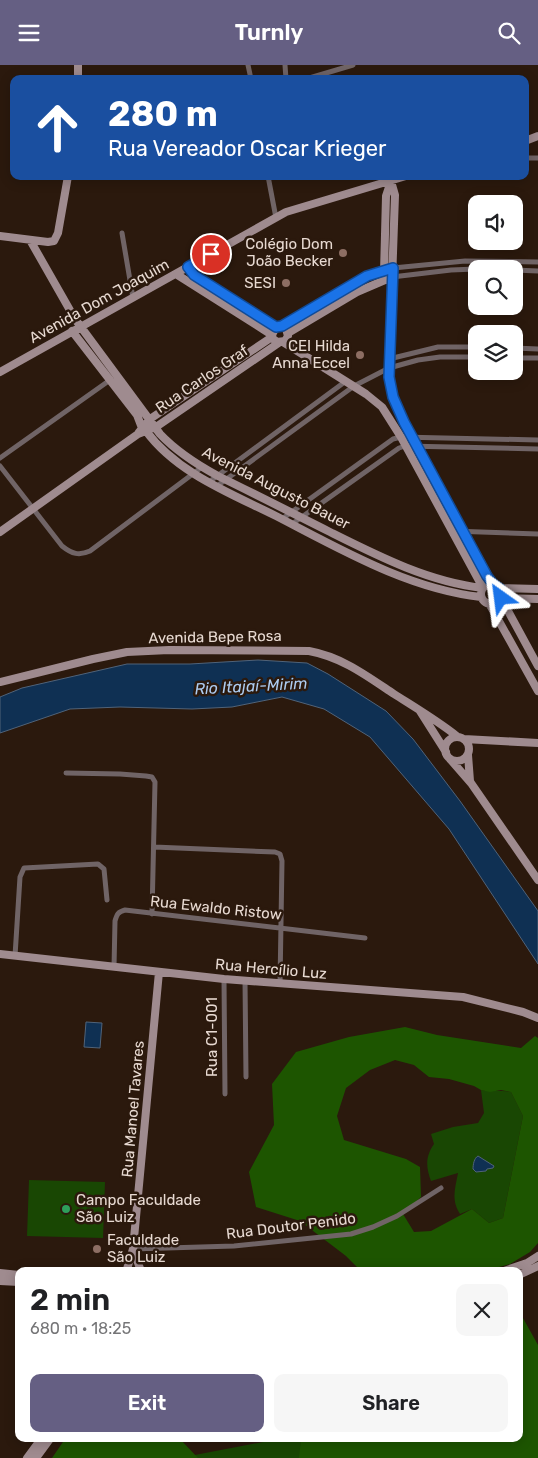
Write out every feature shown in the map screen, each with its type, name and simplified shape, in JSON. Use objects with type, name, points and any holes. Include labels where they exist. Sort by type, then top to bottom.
[{"type":"main road","points":[[0,236],[48,242],[54,241],[67,180]]},
{"type":"main road","name":"Avenida Dom Joaquim","points":[[0,372],[276,218],[303,206],[394,180]]},
{"type":"main road","points":[[288,333],[369,286],[388,278],[393,268],[395,195],[391,181]]},
{"type":"main road","points":[[391,181],[386,196],[384,270],[388,278],[389,368],[393,397],[463,532],[496,586],[538,667]]},
{"type":"main road","name":"Avenida Augusto Bauer","points":[[30,240],[81,327],[137,415],[142,431],[164,451],[194,474],[358,557],[408,578],[452,592],[481,597]]},
{"type":"main road","points":[[188,267],[194,275],[276,331]]},
{"type":"main road","name":"Rua Carlos Graf","points":[[142,431],[150,419],[276,331],[367,276],[393,268]]},
{"type":"main road","points":[[176,274],[276,331],[286,329],[288,333]]},
{"type":"main road","points":[[331,297],[336,305]]},
{"type":"main road","name":"Avenida Augusto Bauer","points":[[72,331],[114,377],[169,443],[202,467],[362,548],[411,569],[461,585],[483,588]]},
{"type":"main road","points":[[276,331],[275,341],[281,342],[346,381],[382,407],[401,437],[483,588],[481,597],[484,602],[490,605],[538,691]]},
{"type":"main road","points":[[281,342],[287,339],[288,333]]},
{"type":"main road","name":"Rua Carlos Graf","points":[[0,532],[142,431],[156,427],[281,342]]},
{"type":"main road","points":[[217,374],[222,382]]},
{"type":"main road","points":[[176,401],[182,409]]},
{"type":"main road","points":[[358,557],[362,548]]},
{"type":"main road","points":[[408,578],[411,569]]},
{"type":"main road","points":[[461,585],[469,581],[473,569]]},
{"type":"main road","points":[[483,588],[488,585],[538,589]]},
{"type":"main road","points":[[490,605],[496,603],[501,598],[538,599]]},
{"type":"main road","name":"Avenida Bepe Rosa","points":[[0,683],[93,659],[127,653],[153,651],[298,650],[322,653],[342,661],[435,719],[461,738]]},
{"type":"main road","name":"Avenida Bepe Rosa","points":[[418,709],[448,756],[471,783],[538,879]]},
{"type":"main road","points":[[492,740],[478,745],[462,760],[454,761],[448,756],[446,746],[449,740],[461,738],[492,740],[538,743]]},
{"type":"main road","points":[[461,738],[468,744],[471,783]]},
{"type":"main road","name":"Rua Hercílio Luz","points":[[0,954],[244,981],[463,997],[513,1009],[538,1018]]},
{"type":"main road","name":"Rua Manoel Tavares","points":[[126,1267],[133,1249],[159,972]]},
{"type":"main road","name":"Rua Manoel Tavares","points":[[133,1249],[140,1267]]},
{"type":"main road","points":[[516,1267],[538,1257]]},
{"type":"main road","points":[[523,1273],[538,1266]]},
{"type":"main road","points":[[0,1273],[15,1275]]},
{"type":"main road","points":[[0,1281],[15,1282]]},
{"type":"main road","points":[[27,1458],[39,1442]]},
{"type":"main road","points":[[36,1458],[48,1442]]},
{"type":"street","points":[[319,75],[353,65]]},
{"type":"street","points":[[269,180],[276,218]]},
{"type":"street","points":[[122,233],[133,297]]},
{"type":"street","points":[[388,278],[465,269],[465,261]]},
{"type":"street","points":[[393,268],[465,261],[538,262]]},
{"type":"street","points":[[532,262],[532,271]]},
{"type":"street","points":[[523,270],[538,271]]},
{"type":"street","points":[[217,486],[354,386],[389,368],[427,359],[466,357],[466,347],[429,349],[389,359]]},
{"type":"street","points":[[538,349],[525,348],[524,358],[538,358]]},
{"type":"street","points":[[0,458],[114,377]]},
{"type":"street","points":[[209,482],[346,381]]},
{"type":"street","points":[[304,412],[309,418]]},
{"type":"street","points":[[270,437],[276,443]]},
{"type":"street","points":[[282,519],[393,439],[413,437],[538,441]]},
{"type":"street","points":[[498,439],[498,448]]},
{"type":"street","points":[[292,524],[399,448],[405,446],[538,449]]},
{"type":"street","points":[[0,466],[62,546],[73,553],[84,554],[202,467]]},
{"type":"street","points":[[347,472],[353,481]]},
{"type":"street","points":[[451,531],[538,534]]},
{"type":"street","points":[[526,667],[538,667]]},
{"type":"street","points":[[66,773],[120,774],[152,777],[155,782],[152,914]]},
{"type":"street","points":[[154,847],[278,852],[280,854],[282,861],[280,984]]},
{"type":"street","points":[[15,956],[20,877],[24,868],[102,866],[104,869],[107,900]]},
{"type":"street","name":"Rua Ewaldo Ristow","points":[[114,967],[116,915],[125,911],[366,938]]},
{"type":"street","name":"Rua C1-001","points":[[224,979],[225,1094]]},
{"type":"street","points":[[244,981],[246,1077]]},
{"type":"street","name":"Rua Doutor Penido","points":[[133,1249],[234,1246],[351,1234],[397,1216],[441,1188]]},
{"type":"green space","points":[[405,1027],[437,1035],[521,1048],[535,1036],[538,1038],[538,1243],[530,1252],[510,1264],[499,1267],[357,1267],[346,1256],[300,1221],[256,1207],[249,1172],[274,1125],[272,1084],[296,1052],[349,1037]],"holes":[[[395,1060],[414,1065],[429,1077],[449,1079],[490,1092],[501,1090],[511,1092],[523,1116],[503,1218],[489,1223],[472,1209],[431,1231],[414,1232],[403,1214],[421,1197],[420,1167],[406,1159],[344,1140],[337,1116],[346,1088],[370,1070]]]},
{"type":"green space","points":[[481,1090],[511,1092],[523,1116],[503,1218],[489,1223],[472,1209],[460,1214],[455,1204],[458,1173],[431,1181],[427,1167],[429,1153],[434,1144],[431,1134],[453,1127],[478,1123],[484,1113]]},
{"type":"green space","name":"Campo Faculdade São Luiz","points":[[29,1180],[105,1182],[103,1238],[27,1236]]},
{"type":"green space","points":[[523,1318],[538,1345],[538,1458],[299,1458],[301,1442],[523,1442]]},
{"type":"green space","points":[[63,1442],[183,1442],[198,1458],[52,1458]]},
{"type":"green space","points":[[263,1442],[387,1442],[391,1458],[179,1458]]},
{"type":"water","name":"Rio Itajaí-Mirim","points":[[258,660],[307,663],[328,674],[386,711],[413,739],[460,801],[538,911],[538,964],[449,829],[370,737],[324,709],[282,697],[232,707],[192,709],[120,707],[70,709],[0,733],[0,697],[22,688],[127,664],[190,664]]},
{"type":"water","points":[[86,1022],[102,1023],[100,1048],[84,1047]]},
{"type":"water","points":[[478,1156],[494,1166],[493,1168],[476,1172],[473,1166]]},
{"type":"place","name":"Colégio Dom João Becker","points":[[343,253]]},
{"type":"place","name":"SESI","points":[[286,283]]},
{"type":"place","name":"CEI Hilda Anna Eccel","points":[[360,355]]},
{"type":"place","name":"Campo Faculdade São Luiz","points":[[66,1209]]},
{"type":"place","name":"Faculdade São Luiz","points":[[97,1249]]},
{"type":"route","points":[[211,254],[188,267],[194,275],[276,327],[282,326],[367,276],[393,268],[389,377],[393,397],[404,422],[487,576],[500,589],[501,598]]}]
